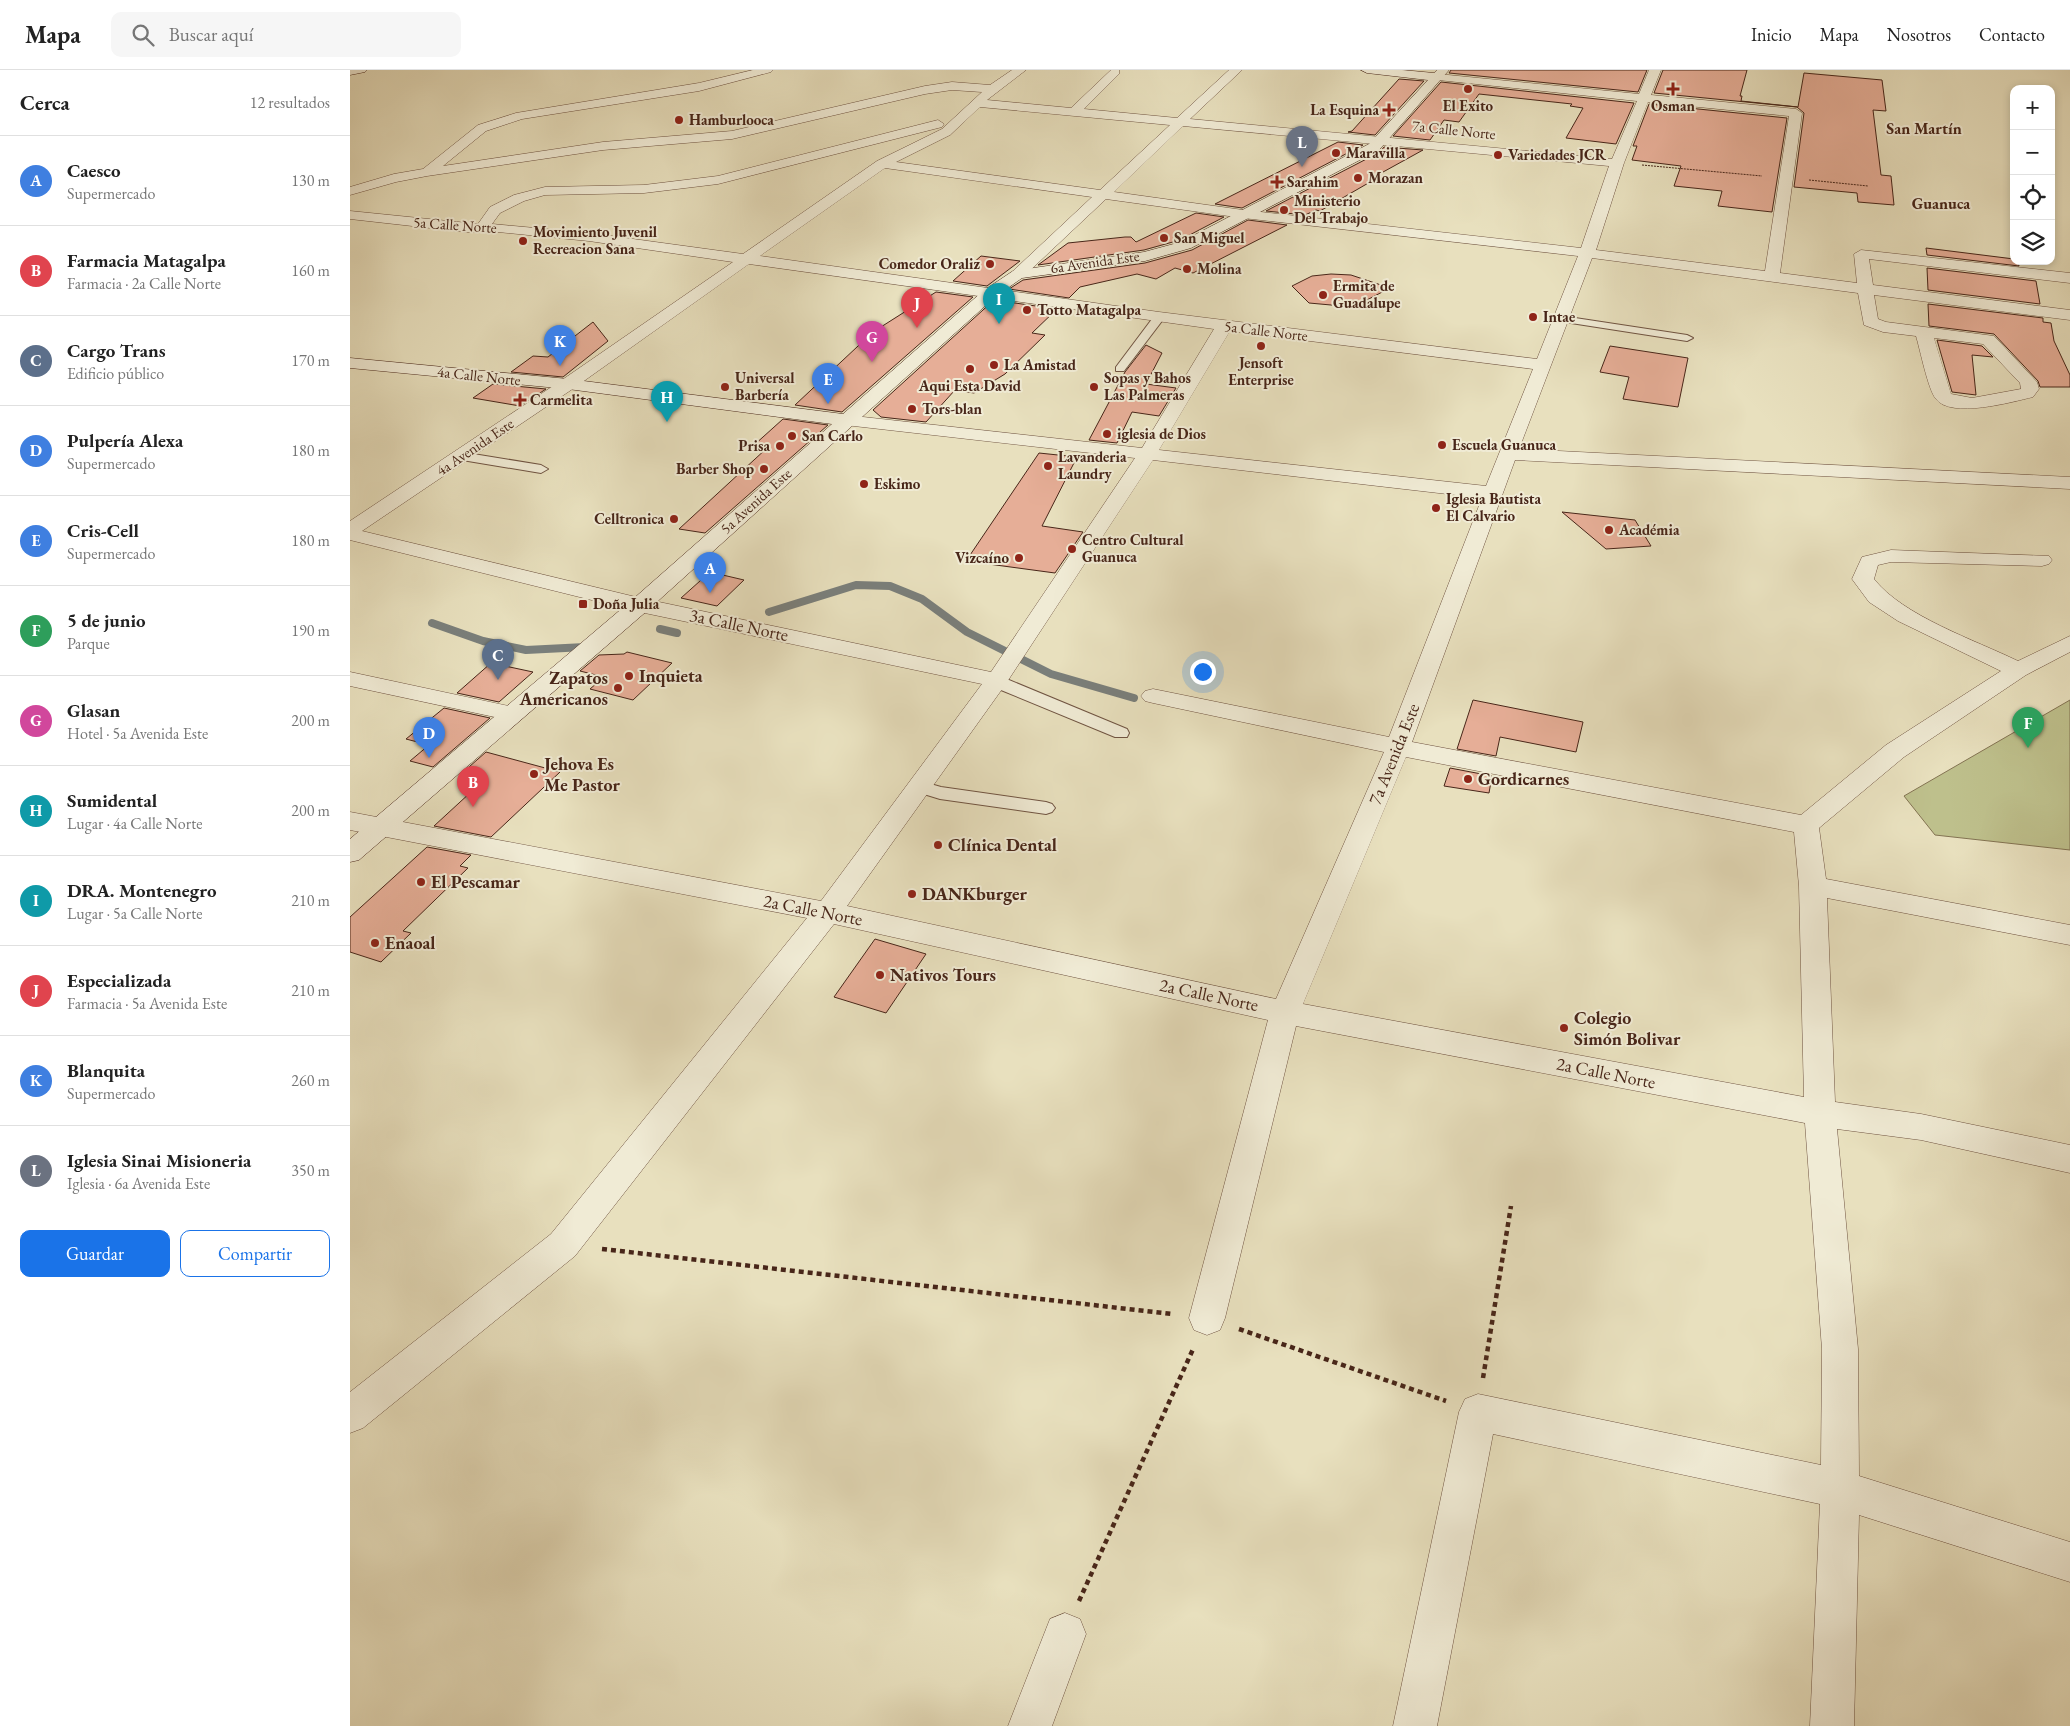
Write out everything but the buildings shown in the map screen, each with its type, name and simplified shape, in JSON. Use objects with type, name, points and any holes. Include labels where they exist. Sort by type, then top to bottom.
[{"type":"street","points":[[350,72],[361,70]]},
{"type":"street","points":[[427,172],[482,128],[495,122],[520,116],[699,86],[767,70]]},
{"type":"street","points":[[882,164],[946,132],[992,89],[1020,70]]},
{"type":"street","name":"5a Avenida Este","points":[[350,853],[640,604],[989,294],[1018,274],[1236,70]]},
{"type":"street","points":[[1367,70],[1441,73],[1796,113],[1772,277]]},
{"type":"street","points":[[1616,162],[1655,70]]},
{"type":"street","points":[[1074,112],[1115,72]]},
{"type":"street","name":"6a Avenida Este","points":[[1018,274],[1145,256],[1186,245],[1374,147],[1441,73]]},
{"type":"street","points":[[350,191],[394,178],[427,172],[603,146],[732,135],[925,90],[952,86],[992,89]]},
{"type":"street","name":"7a Calle Norte","points":[[977,103],[1616,162]]},
{"type":"street","points":[[482,228],[495,210],[519,198],[545,191],[644,190],[718,180],[928,125],[958,121]]},
{"type":"street","name":"7a Avenida Este","points":[[1207,1318],[1285,1012],[1398,747],[1508,454],[1587,253],[1616,162]]},
{"type":"street","points":[[882,164],[1243,214],[1587,253],[2070,315]]},
{"type":"street","name":"4a Avenida Este","points":[[350,530],[568,384],[882,164]]},
{"type":"street","name":"5a Calle Norte","points":[[350,215],[466,228],[589,237],[1225,326],[1544,365]]},
{"type":"street","points":[[1924,334],[1943,397],[1948,401],[1971,403],[2027,393],[2030,389],[2028,382],[1992,342],[1982,339],[1924,334],[1883,327],[1870,322],[1861,254],[2070,278]]},
{"type":"street","points":[[350,1415],[563,1245],[828,912],[1008,665],[1148,453],[1225,326]]},
{"type":"street","name":"4a Calle Norte","points":[[350,363],[568,384],[845,420],[1494,493]]},
{"type":"street","points":[[1508,454],[2070,483]]},
{"type":"street","name":"3a Calle Norte","points":[[350,534],[640,604],[1008,665]]},
{"type":"street","points":[[2018,670],[1906,616],[1877,597],[1863,578],[1869,560],[1891,556],[2042,560]]},
{"type":"street","points":[[1806,825],[1895,751],[2018,670],[2070,643]]},
{"type":"street","points":[[350,679],[512,714]]},
{"type":"street","points":[[1154,696],[1398,747],[1806,825]]},
{"type":"street","name":"2a Calle Norte","points":[[350,821],[828,912],[1285,1012],[1820,1113],[1921,1126],[2070,1159]]},
{"type":"street","points":[[1806,825],[1813,886],[1820,1113],[1840,1349],[1840,1489],[1832,1726]]},
{"type":"street","points":[[1813,886],[2070,934]]},
{"type":"street","points":[[1415,1726],[1478,1412],[1840,1489],[2070,1562]]},
{"type":"street","points":[[1030,1726],[1065,1634]]},
{"type":"lane","points":[[1120,369],[1159,317]]},
{"type":"lane","points":[[1562,319],[1687,338]]},
{"type":"lane","points":[[461,456],[541,469]]},
{"type":"lane","name":"3a Calle Norte","points":[[1008,665],[1007,687],[1121,733]]},
{"type":"lane","points":[[920,787],[940,793],[1046,808]]},
{"type":"path","points":[[1616,162],[1868,186]]},
{"type":"path","points":[[563,1245],[1207,1318],[1478,1412],[1511,1206]]},
{"type":"path","points":[[1065,1634],[1207,1318]]},
{"type":"green space","points":[[2070,700],[2070,850],[1935,835],[1904,796]]},
{"type":"waterway","points":[[769,612],[856,585],[890,586],[922,599],[967,632],[1051,674],[1134,698]]},
{"type":"waterway","points":[[432,623],[483,641],[526,650],[585,647]]},
{"type":"waterway","points":[[660,629],[677,633]]},
{"type":"place","name":"El Exito","points":[[1468,89]]},
{"type":"place","name":"Osman","points":[[1673,89]]},
{"type":"place","name":"La Esquina","points":[[1389,110]]},
{"type":"place","name":"Hamburlooca","points":[[679,120]]},
{"type":"place","name":"Maravilla","points":[[1336,153]]},
{"type":"place","name":"Variedades JCR","points":[[1498,155]]},
{"type":"place","name":"Iglesia Sinai Misioneria","points":[[1302,167]]},
{"type":"place","name":"Morazan","points":[[1358,178]]},
{"type":"place","name":"Sarahim","points":[[1277,182]]},
{"type":"place","name":"Ministerio Del Trabajo","points":[[1284,210]]},
{"type":"place","name":"San Miguel","points":[[1164,238]]},
{"type":"place","name":"Movimiento Juvenil Recreacion Sana","points":[[523,241]]},
{"type":"place","name":"Comedor Oraliz","points":[[990,264]]},
{"type":"place","name":"Molina","points":[[1187,269]]},
{"type":"place","name":"Ermita de Guadalupe","points":[[1323,295]]},
{"type":"place","name":"Totto Matagalpa","points":[[1027,310]]},
{"type":"place","name":"Intae","points":[[1533,317]]},
{"type":"place","name":"DRA. Montenegro","points":[[999,324]]},
{"type":"place","name":"Especializada","points":[[917,328]]},
{"type":"place","name":"Jensoft Enterprise","points":[[1261,346]]},
{"type":"place","name":"Glasan","points":[[872,362]]},
{"type":"place","name":"La Amistad","points":[[994,365]]},
{"type":"place","name":"Blanquita","points":[[560,366]]},
{"type":"place","name":"Aqui Esta David","points":[[970,369]]},
{"type":"place","name":"Universal Barbería","points":[[725,387]]},
{"type":"place","name":"Sopas y Bahos Las Palmeras","points":[[1094,387]]},
{"type":"place","name":"Carmelita","points":[[520,400]]},
{"type":"place","name":"Cris-Cell","points":[[828,404]]},
{"type":"place","name":"Tors-blan","points":[[912,409]]},
{"type":"place","name":"Sumidental","points":[[667,422]]},
{"type":"place","name":"iglesia de Dios","points":[[1107,434]]},
{"type":"place","name":"San Carlo","points":[[792,436]]},
{"type":"place","name":"Escuela Guanuca","points":[[1442,445]]},
{"type":"place","name":"Prisa","points":[[780,446]]},
{"type":"place","name":"Lavanderia Laundry","points":[[1048,466]]},
{"type":"place","name":"Barber Shop","points":[[764,469]]},
{"type":"place","name":"Eskimo","points":[[864,484]]},
{"type":"place","name":"Iglesia Bautista El Calvario","points":[[1436,508]]},
{"type":"place","name":"Celltronica","points":[[674,519]]},
{"type":"place","name":"Académia","points":[[1609,530]]},
{"type":"place","name":"Centro Cultural Guanuca","points":[[1072,549]]},
{"type":"place","name":"Vizcaíno","points":[[1019,558]]},
{"type":"place","name":"Caesco","points":[[710,593]]},
{"type":"place","name":"Doña Julia","points":[[583,604]]},
{"type":"place","name":"Inquieta","points":[[629,676]]},
{"type":"place","name":"Cargo Trans","points":[[498,680]]},
{"type":"place","name":"Zapatos Americanos","points":[[618,688]]},
{"type":"place","name":"5 de junio","points":[[2028,748]]},
{"type":"place","name":"Pulpería Alexa","points":[[429,758]]},
{"type":"place","name":"Jehova Es Me Pastor","points":[[534,774]]},
{"type":"place","name":"Gordicarnes","points":[[1468,779]]},
{"type":"place","name":"Farmacia Matagalpa","points":[[473,807]]},
{"type":"place","name":"Clínica Dental","points":[[938,845]]},
{"type":"place","name":"El Pescamar","points":[[421,882]]},
{"type":"place","name":"DANKburger","points":[[912,894]]},
{"type":"place","name":"Enaoal","points":[[375,943]]},
{"type":"place","name":"Nativos Tours","points":[[880,975]]},
{"type":"place","name":"Colegio Simón Bolivar","points":[[1564,1028]]},
{"type":"district","name":"San Martín","points":[[1924,128]]},
{"type":"district","name":"Guanuca","points":[[1941,203]]}]
